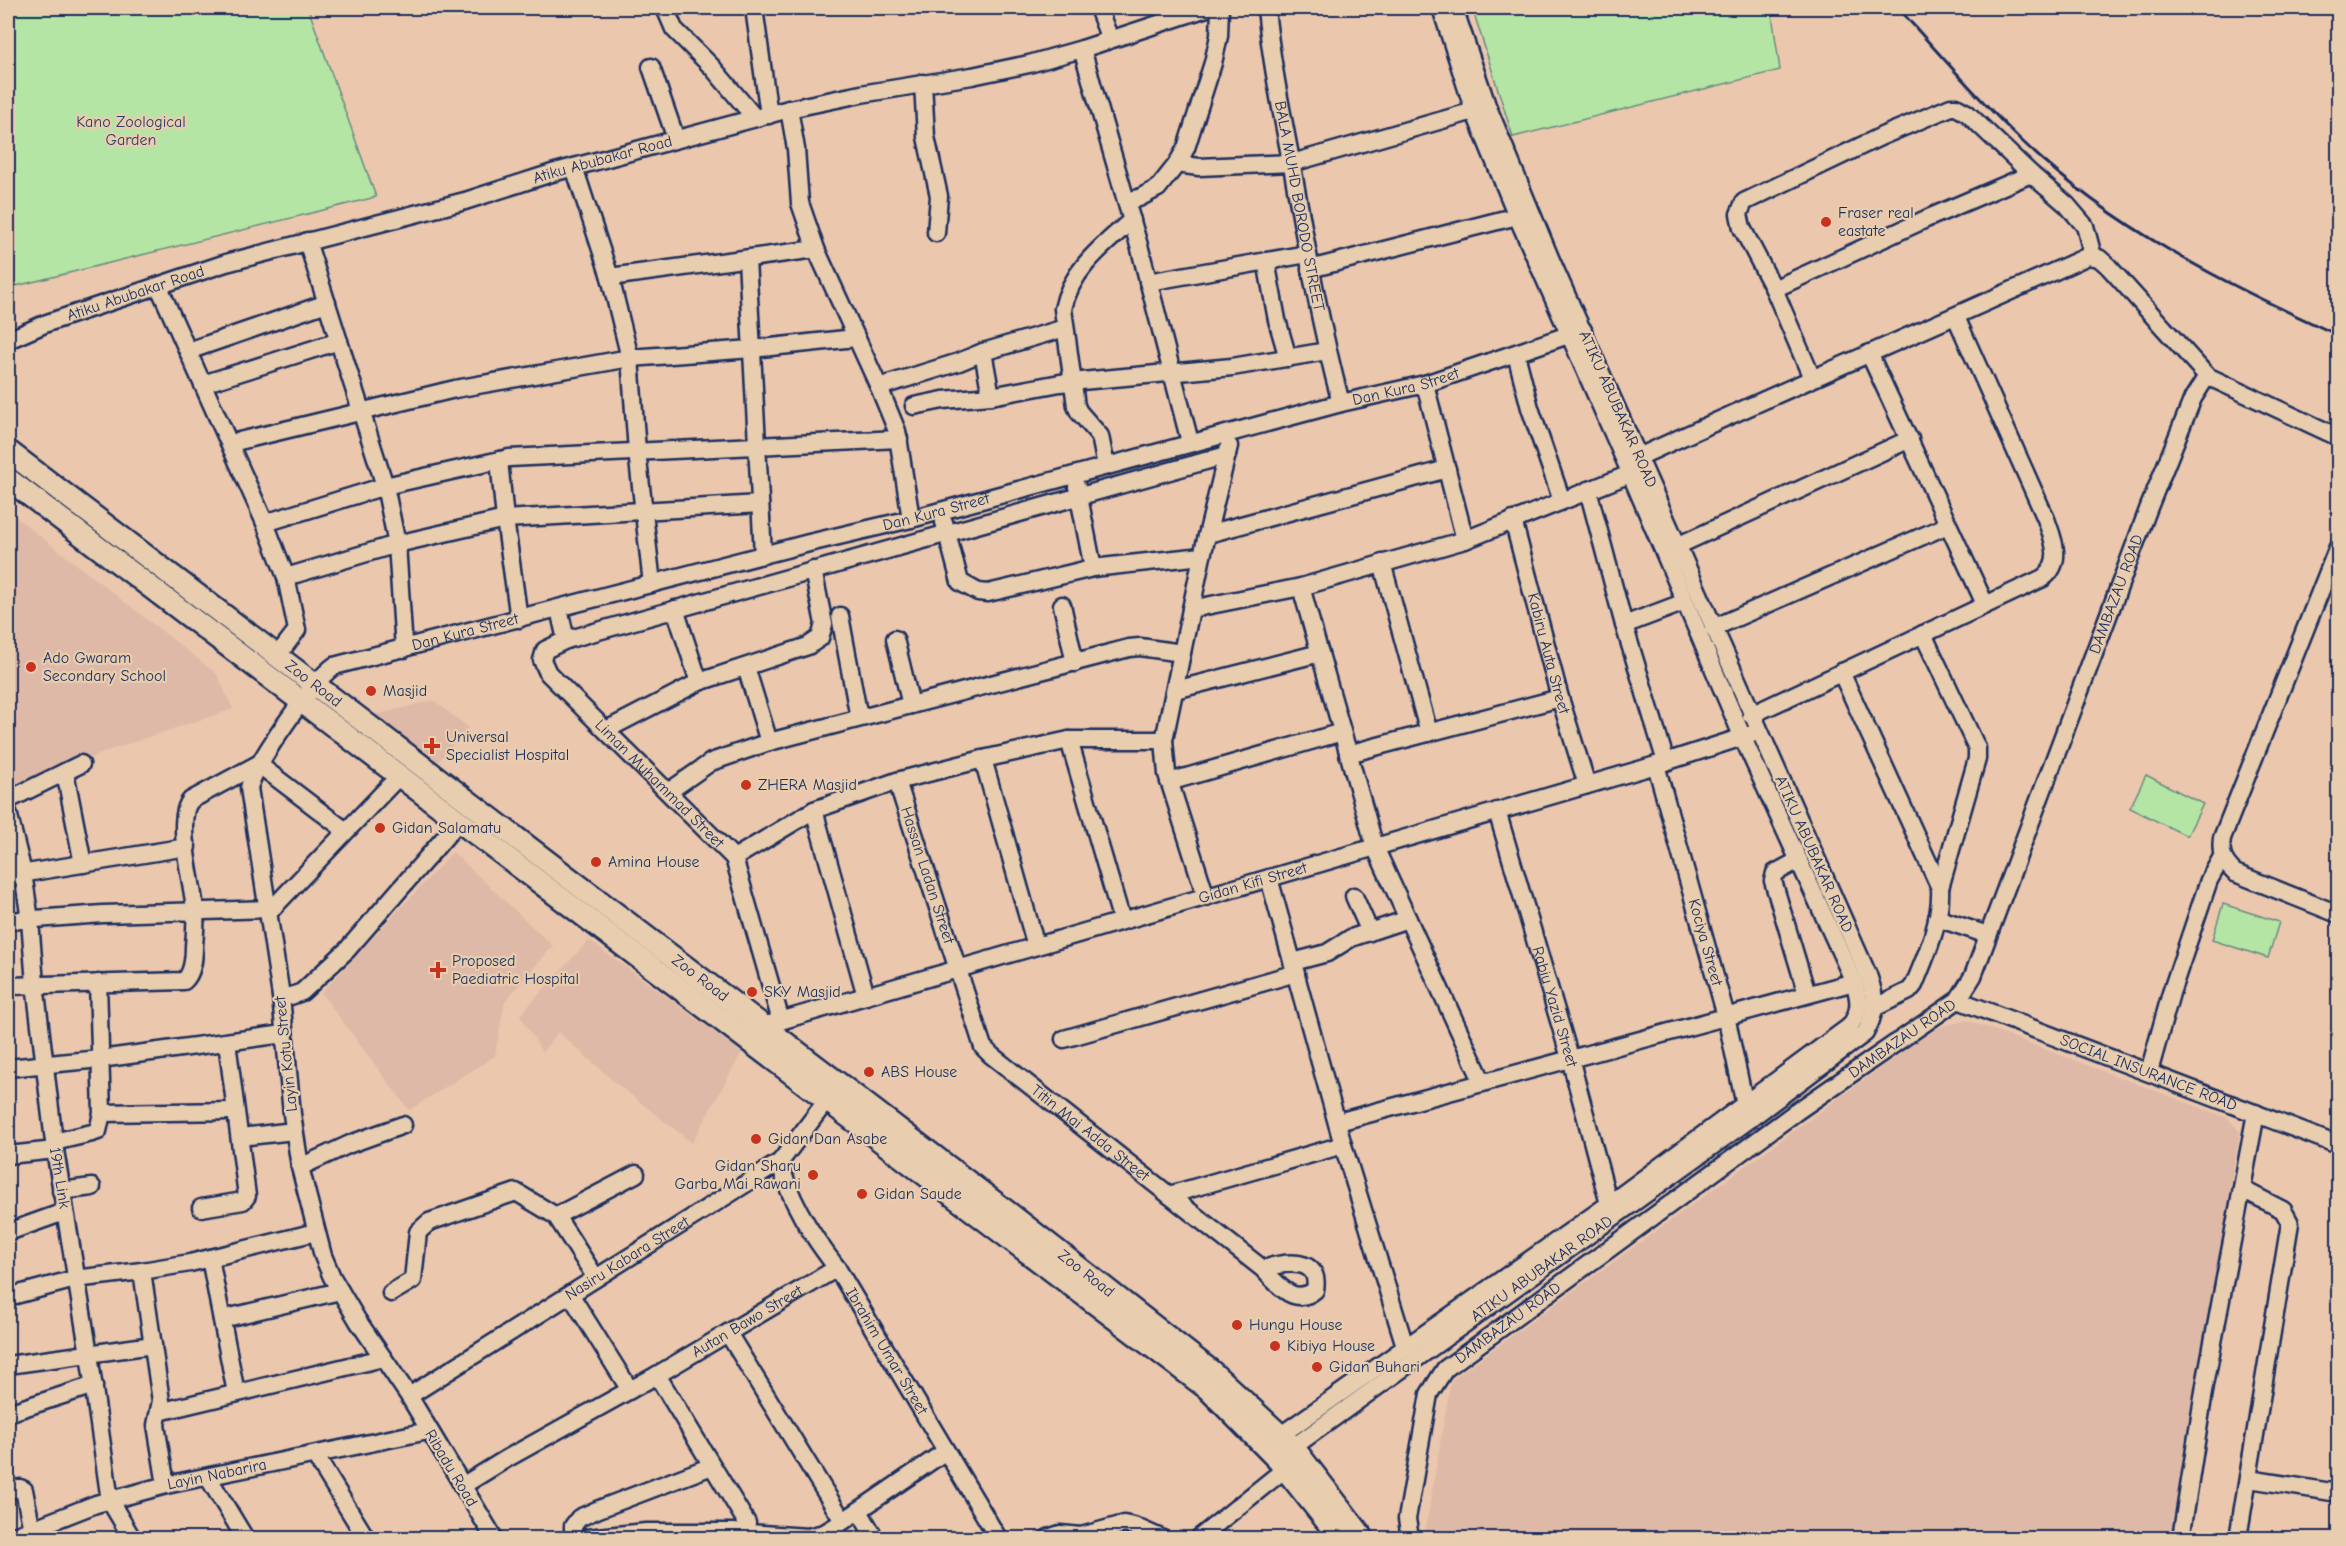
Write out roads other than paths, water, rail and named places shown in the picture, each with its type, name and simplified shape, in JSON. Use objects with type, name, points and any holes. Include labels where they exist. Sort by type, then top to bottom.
[{"type":"main road","name":"Zoo Road","points":[[8,451],[764,1029],[1014,1216],[1202,1364],[1363,1539]]},
{"type":"main road","name":"Zoo Road","points":[[8,479],[459,821],[764,1029],[827,1100],[1208,1389],[1280,1451],[1340,1539]]},
{"type":"street","points":[[666,8],[674,29],[762,117]]},
{"type":"street","points":[[754,8],[762,117]]},
{"type":"street","points":[[1098,8],[1110,39]]},
{"type":"street","points":[[1126,201],[1139,198],[1158,188],[1178,164],[1186,148],[1213,63],[1219,36],[1220,8]]},
{"type":"street","name":"BALA MUHD BORODO STREET","points":[[1266,8],[1276,80],[1309,262],[1327,351],[1341,403]]},
{"type":"street","points":[[1441,8],[1474,111],[1517,216],[1576,332]]},
{"type":"street","name":"ATIKU ABUBAKAR ROAD","points":[[1280,1451],[1499,1300],[1746,1122],[1865,1033],[1876,1007],[1874,991],[1868,975],[1677,546],[1632,464],[1576,332],[1551,260],[1487,105],[1454,8]]},
{"type":"street","name":"Atiku Abubakar Road","points":[[8,340],[47,322],[159,287],[225,263],[454,204],[574,167],[789,109],[1000,70],[1083,49],[1199,9]]},
{"type":"street","points":[[1083,49],[1132,220],[1190,442]]},
{"type":"street","points":[[651,67],[676,140]]},
{"type":"street","points":[[923,83],[926,137],[939,196],[936,233]]},
{"type":"street","points":[[1812,378],[1774,289],[1742,228],[1739,214],[1744,202],[1882,136],[1951,107],[1967,113],[2067,205],[2085,226],[2093,256]]},
{"type":"street","points":[[789,109],[796,149],[800,203],[816,249],[879,387],[899,439],[911,519]]},
{"type":"street","points":[[1178,164],[1199,167],[1292,163],[1474,111]]},
{"type":"street","points":[[574,167],[610,277],[630,358],[637,451],[652,584]]},
{"type":"street","points":[[1774,289],[1926,219],[2031,174]]},
{"type":"street","points":[[1148,282],[1266,261],[1309,262],[1517,216]]},
{"type":"street","points":[[1106,466],[1100,436],[1077,408],[1065,328],[1065,302],[1084,265],[1132,220]]},
{"type":"street","points":[[307,241],[385,486],[397,544],[404,649]]},
{"type":"street","points":[[610,277],[816,249]]},
{"type":"street","points":[[1191,609],[1301,587],[1465,540],[1588,490],[1632,464],[1729,414],[1956,317],[2088,256],[2093,256],[2108,266],[2207,376],[2338,437]]},
{"type":"street","points":[[747,259],[763,555]]},
{"type":"street","points":[[1266,261],[1277,320],[1288,358]]},
{"type":"street","points":[[159,287],[231,443],[286,577],[297,630],[277,656]]},
{"type":"street","points":[[188,351],[327,303]]},
{"type":"street","points":[[1751,715],[2047,575],[2054,562],[2056,547],[2038,501],[1956,317]]},
{"type":"street","points":[[879,387],[959,362],[983,352],[1065,328]]},
{"type":"street","name":"Dan Kura Street","points":[[302,702],[334,666],[911,519],[1190,442],[1425,384],[1576,332]]},
{"type":"street","points":[[231,443],[361,410],[467,387],[630,358],[752,349],[855,338]]},
{"type":"street","points":[[203,384],[339,341]]},
{"type":"street","points":[[914,406],[943,400],[991,396],[1041,386],[1172,373],[1327,351]]},
{"type":"street","points":[[983,352],[991,396]]},
{"type":"street","points":[[1516,354],[1530,408],[1562,501]]},
{"type":"street","points":[[1869,354],[1985,604]]},
{"type":"street","name":"DAMBAZAU ROAD","points":[[1410,1539],[1407,1519],[1429,1394],[1445,1369],[1742,1151],[1958,1000],[1973,976],[2149,507],[2193,398],[2207,376]]},
{"type":"street","points":[[1425,384],[1465,540]]},
{"type":"street","points":[[1206,897],[1169,782],[1164,740],[1202,556],[1233,431]]},
{"type":"street","points":[[265,523],[385,486],[499,460],[899,439]]},
{"type":"street","points":[[1677,546],[1910,439]]},
{"type":"street","points":[[559,609],[566,640],[1227,455]]},
{"type":"street","points":[[499,460],[519,619]]},
{"type":"street","points":[[1199,1539],[1280,1451],[1405,1346],[1609,1204],[1849,1027],[1856,1018],[1859,995],[1854,981],[1743,738],[1685,602],[1632,464]]},
{"type":"street","points":[[1208,534],[1447,469]]},
{"type":"street","points":[[1074,475],[1093,568]]},
{"type":"street","name":"Kociya Street","points":[[1588,490],[1661,764],[1746,1101],[1742,1151]]},
{"type":"street","points":[[286,577],[397,544],[505,519],[760,504]]},
{"type":"street","points":[[942,510],[960,582],[978,592],[988,593],[1093,568],[1202,556]]},
{"type":"street","name":"Kabiru Auta Street","points":[[1513,520],[1560,698],[1587,785]]},
{"type":"street","points":[[1713,628],[1948,525]]},
{"type":"street","points":[[2338,547],[2222,838],[2220,851],[2224,863],[2235,873],[2338,914]]},
{"type":"street","points":[[1382,563],[1429,733]]},
{"type":"street","points":[[606,730],[699,682],[808,646],[820,638],[824,624],[813,570]]},
{"type":"street","points":[[1301,587],[1376,847],[1482,1083]]},
{"type":"street","points":[[1624,625],[1685,602]]},
{"type":"street","points":[[1062,605],[1075,663]]},
{"type":"street","points":[[675,609],[699,682]]},
{"type":"street","points":[[840,616],[859,718]]},
{"type":"street","points":[[1876,1007],[1909,991],[1914,985],[1941,904],[1940,888],[1977,759],[1977,748],[1923,634]]},
{"type":"street","points":[[895,639],[911,705]]},
{"type":"street","name":"Liman Muhammad Street","points":[[566,640],[545,650],[542,660],[548,673],[734,858],[764,1029]]},
{"type":"street","points":[[668,792],[711,762],[769,742],[1140,646],[1182,653]]},
{"type":"street","points":[[1175,690],[1320,653]]},
{"type":"street","points":[[746,667],[769,742]]},
{"type":"street","points":[[1841,672],[1940,888]]},
{"type":"street","points":[[1348,754],[1560,698]]},
{"type":"street","name":"Layin Kotu Street","points":[[302,702],[258,764],[249,788],[281,996],[294,1131],[316,1232],[332,1277],[408,1396]]},
{"type":"street","name":"Gidan Kifi Street","points":[[764,1029],[957,969],[1661,764],[1743,738],[1759,730]]},
{"type":"street","points":[[1169,782],[1342,732]]},
{"type":"street","points":[[734,858],[814,810],[897,782],[983,759],[1069,740],[1142,738],[1164,740]]},
{"type":"street","points":[[1069,740],[1122,921]]},
{"type":"street","points":[[983,759],[1035,946]]},
{"type":"street","points":[[8,800],[81,764]]},
{"type":"street","points":[[8,986],[184,981],[189,976],[194,955],[196,911],[183,817],[186,806],[191,800],[258,764],[346,831]]},
{"type":"street","points":[[65,772],[84,864]]},
{"type":"street","points":[[8,921],[103,914],[268,911],[399,776]]},
{"type":"street","name":"Hassan Ladan Street","points":[[897,782],[957,969]]},
{"type":"street","points":[[814,810],[866,996]]},
{"type":"street","name":"Rabiu Yazid Street","points":[[1497,811],[1570,1058],[1609,1204]]},
{"type":"street","name":"19th Link","points":[[8,812],[15,875],[30,920],[54,1146],[94,1385],[110,1500],[132,1539]]},
{"type":"street","points":[[281,996],[291,996],[302,992],[347,951],[459,821]]},
{"type":"street","points":[[15,875],[187,847]]},
{"type":"street","points":[[2148,1072],[2171,993],[2209,880],[2222,857]]},
{"type":"street","points":[[1799,860],[1775,873],[1773,881],[1807,994]]},
{"type":"street","points":[[1269,878],[1343,1144],[1405,1346]]},
{"type":"street","points":[[1354,896],[1370,932]]},
{"type":"street","points":[[1937,918],[1988,935]]},
{"type":"street","points":[[1064,1040],[1294,968],[1331,952],[1344,941],[1408,919]]},
{"type":"street","name":"Titin Mai Adda Street","points":[[957,969],[983,1047],[991,1055],[1263,1269]]},
{"type":"street","points":[[1338,1122],[1854,981]]},
{"type":"street","points":[[8,1155],[54,1146],[98,1131],[102,1113],[98,983]]},
{"type":"street","name":"SOCIAL INSURANCE ROAD","points":[[1958,1000],[2338,1145]]},
{"type":"street","points":[[8,1068],[45,1066],[285,1034]]},
{"type":"street","points":[[201,1208],[243,1202],[247,1193],[227,1042]]},
{"type":"street","name":"Nasiru Kabara Street","points":[[408,1396],[780,1162],[827,1100]]},
{"type":"street","points":[[102,1113],[235,1111]]},
{"type":"street","points":[[2181,1539],[2205,1385],[2256,1113]]},
{"type":"street","points":[[300,1167],[350,1144],[403,1125]]},
{"type":"street","points":[[240,1137],[294,1131]]},
{"type":"street","points":[[1169,1196],[1343,1144]]},
{"type":"street","name":"Ibrahim Umar Street","points":[[780,1162],[785,1182],[812,1233],[837,1268],[998,1539]]},
{"type":"street","points":[[556,1216],[636,1174]]},
{"type":"street","points":[[61,1191],[92,1187]]},
{"type":"street","points":[[2238,1539],[2290,1223],[2283,1210],[2242,1189]]},
{"type":"street","points":[[391,1293],[413,1280],[418,1232],[429,1222],[516,1192],[556,1216],[596,1278]]},
{"type":"street","points":[[8,1232],[64,1212]]},
{"type":"street","points":[[8,1297],[75,1279],[142,1271],[210,1258],[316,1232]]},
{"type":"street","points":[[210,1258],[236,1393]]},
{"type":"street","name":"Autan Bawo Street","points":[[462,1486],[657,1375],[837,1268]]},
{"type":"street","points":[[142,1271],[161,1401],[156,1425],[166,1485]]},
{"type":"street","points":[[222,1319],[340,1291]]},
{"type":"street","points":[[570,1294],[630,1390]]},
{"type":"street","points":[[1499,1300],[1511,1321]]},
{"type":"street","points":[[728,1333],[843,1521]]},
{"type":"street","points":[[8,1365],[153,1345]]},
{"type":"street","points":[[159,1412],[383,1359]]},
{"type":"street","points":[[657,1375],[752,1532]]},
{"type":"street","points":[[8,1413],[94,1385]]},
{"type":"street","name":"Ribadu Road","points":[[408,1396],[494,1539]]},
{"type":"street","name":"Layin Nabarira","points":[[9,1539],[110,1500],[166,1485],[428,1431]]},
{"type":"street","points":[[587,1539],[752,1532],[808,1537],[824,1533],[946,1451]]},
{"type":"street","points":[[315,1455],[366,1539]]},
{"type":"street","points":[[573,1539],[573,1526],[579,1518],[712,1466]]},
{"type":"street","points":[[208,1477],[246,1539]]},
{"type":"street","points":[[2249,1479],[2338,1493]]},
{"type":"street","points":[[8,1490],[20,1488],[24,1490],[32,1530]]},
{"type":"street","points":[[859,1511],[875,1539]]},
{"type":"street","points":[[1048,1539],[1060,1534],[1081,1536],[1124,1524],[1134,1526],[1161,1539]]},
{"type":"railway","points":[[1898,8],[1958,75],[2022,141],[2094,201],[2172,252],[2212,274],[2338,335]]},
{"type":"place","name":"Fraser real eastate","points":[[1826,222]]},
{"type":"place","name":"Ado Gwaram Secondary School","points":[[31,667]]},
{"type":"place","name":"Masjid","points":[[371,691]]},
{"type":"place","name":"Universal Specialist Hospital","points":[[432,746]]},
{"type":"place","name":"ZHERA Masjid","points":[[746,785]]},
{"type":"place","name":"Gidan Salamatu","points":[[380,828]]},
{"type":"place","name":"Amina House","points":[[596,862]]},
{"type":"place","name":"Proposed Paediatric Hospital","points":[[438,970]]},
{"type":"place","name":"SKY Masjid","points":[[752,992]]},
{"type":"place","name":"ABS House","points":[[869,1072]]},
{"type":"place","name":"Gidan Dan Asabe","points":[[756,1139]]},
{"type":"place","name":"Gidan Sharu Garba Mai Rawani","points":[[813,1175]]},
{"type":"place","name":"Gidan Saude","points":[[862,1194]]},
{"type":"place","name":"Hungu House","points":[[1237,1325]]},
{"type":"place","name":"Kibiya House","points":[[1275,1346]]},
{"type":"place","name":"Gidan Buhari","points":[[1317,1367]]},
{"type":"park label","name":"Kano Zoological Garden","points":[[131,131]]}]
